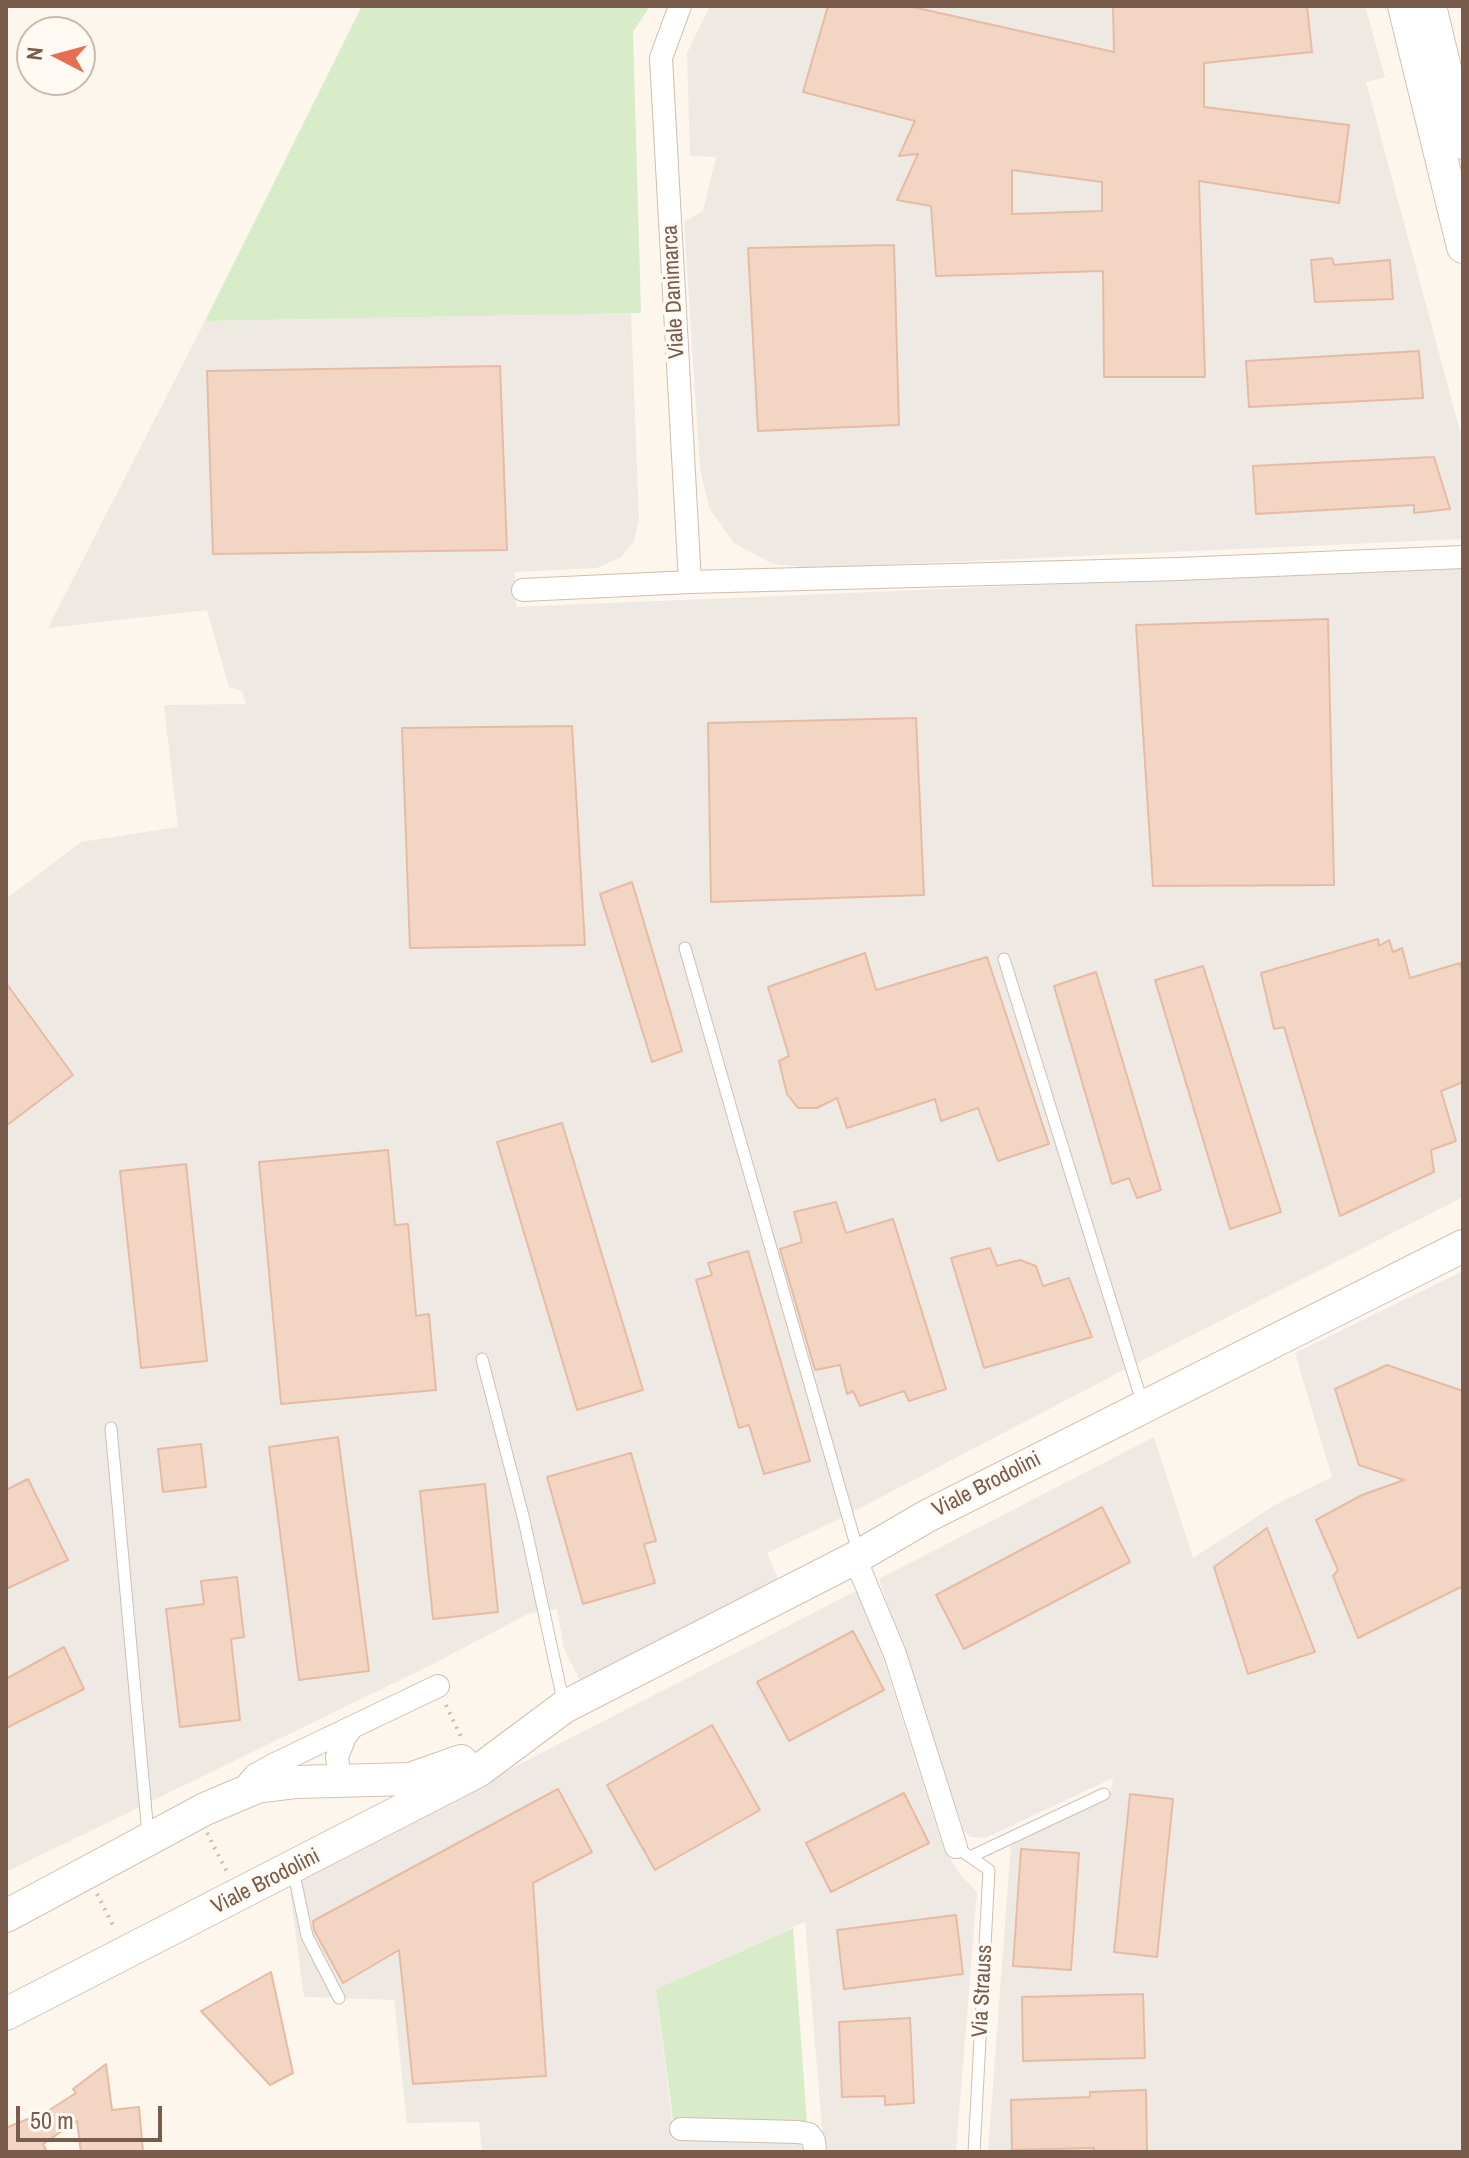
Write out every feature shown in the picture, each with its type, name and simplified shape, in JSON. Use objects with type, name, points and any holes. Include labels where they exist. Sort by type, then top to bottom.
[{"type":"street","name":"Viale Danimarca","points":[[680,6],[661,58],[690,582]]},
{"type":"street","points":[[1404,6],[1463,247]]},
{"type":"street","points":[[1430,6],[1463,143]]},
{"type":"street","points":[[523,590],[1463,557]]},
{"type":"street","name":"Viale Brodolini","points":[[6,2014],[478,1771],[564,1707],[857,1556],[929,1515],[1463,1246]]},
{"type":"street","points":[[857,1556],[895,1654],[963,1852]]},
{"type":"street","points":[[238,1794],[255,1775],[438,1686]]},
{"type":"street","points":[[340,1781],[337,1757],[351,1729]]},
{"type":"street","name":"Viale Brodolini","points":[[6,1916],[197,1813],[257,1787],[296,1782],[410,1779],[520,1740]]},
{"type":"street","points":[[681,2129],[798,2132],[809,2134],[814,2141],[815,2152]]},
{"type":"lane","points":[[685,948],[857,1556]]},
{"type":"lane","points":[[1004,959],[1143,1406]]},
{"type":"lane","points":[[482,1359],[524,1520],[564,1707]]},
{"type":"lane","points":[[111,1428],[148,1839]]},
{"type":"lane","points":[[963,1852],[1104,1794]]},
{"type":"lane","name":"Via Strauss","points":[[963,1852],[989,1870],[974,2152]]},
{"type":"lane","points":[[293,1868],[307,1936],[339,1998]]},
{"type":"path","points":[[438,1686],[470,1757]]},
{"type":"path","points":[[197,1813],[227,1873]]},
{"type":"shaded area","points":[[710,6],[1365,6],[1385,77],[1366,82],[1463,442],[1463,539],[813,568],[773,564],[734,543],[709,508],[700,468],[684,222],[703,211],[716,157],[690,156],[687,53]]},
{"type":"shaded area","points":[[631,313],[639,519],[634,541],[621,557],[597,568],[515,572],[516,607],[1463,567],[1463,1197],[841,1518],[767,1553],[779,1581],[583,1686],[564,1649],[557,1609],[528,1614],[433,1664],[6,1872],[6,899],[81,842],[178,827],[164,705],[246,704],[242,691],[229,687],[207,610],[48,628],[205,321]]},
{"type":"shaded area","points":[[1463,1271],[1463,2152],[988,2152],[1011,1844],[1110,1797],[1113,1778],[985,1838],[970,1837],[964,1831],[879,1579],[1154,1437],[1193,1558],[1275,1505],[1332,1477],[1295,1353]]},
{"type":"shaded area","points":[[858,1590],[943,1847],[959,1873],[977,1892],[956,2152],[824,2152],[805,1922],[656,1989],[674,2138],[798,2141],[806,2152],[482,2152],[479,2122],[407,2123],[394,2000],[304,1997],[289,1883]]},
{"type":"green space","points":[[362,6],[650,6],[633,32],[641,313],[205,321]]},
{"type":"green space","points":[[793,1928],[807,2123],[673,2120],[656,1989]]},
{"type":"building","points":[[828,6],[908,6],[1114,52],[1113,6],[1307,6],[1312,52],[1204,63],[1204,107],[1349,125],[1339,203],[1199,181],[1205,377],[1104,377],[1103,271],[936,276],[931,206],[897,200],[918,154],[899,156],[915,121],[803,92]],"holes":[[[1012,170],[1102,182],[1102,211],[1012,214]]]},
{"type":"building","points":[[894,245],[899,425],[758,431],[748,248]]},
{"type":"building","points":[[1332,258],[1334,265],[1390,260],[1393,299],[1315,302],[1311,260]]},
{"type":"building","points":[[1419,351],[1423,398],[1249,407],[1246,361]]},
{"type":"building","points":[[500,366],[507,550],[213,554],[207,371]]},
{"type":"building","points":[[1434,457],[1450,509],[1414,513],[1414,505],[1256,514],[1253,466]]},
{"type":"building","points":[[1328,619],[1334,885],[1153,886],[1136,625]]},
{"type":"building","points":[[916,718],[924,895],[711,902],[708,723]]},
{"type":"building","points":[[572,726],[585,945],[410,948],[402,728]]},
{"type":"building","points":[[632,882],[682,1051],[652,1062],[600,894]]},
{"type":"building","points":[[1378,939],[1379,946],[1389,940],[1393,952],[1402,948],[1410,978],[1460,963],[1463,974],[1463,1082],[1441,1091],[1456,1141],[1431,1150],[1434,1172],[1340,1216],[1284,1027],[1274,1029],[1261,973]]},
{"type":"building","points":[[865,953],[876,990],[987,957],[1049,1144],[998,1161],[978,1108],[941,1121],[935,1099],[847,1128],[837,1098],[817,1108],[798,1108],[787,1094],[779,1061],[789,1056],[768,987]]},
{"type":"building","points":[[1203,966],[1281,1212],[1230,1229],[1155,980]]},
{"type":"building","points":[[1096,972],[1161,1190],[1137,1198],[1129,1178],[1112,1184],[1054,986]]},
{"type":"building","points":[[6,983],[73,1075],[6,1126]]},
{"type":"building","points":[[562,1123],[643,1390],[577,1410],[497,1142]]},
{"type":"building","points":[[388,1150],[395,1225],[408,1224],[416,1316],[429,1314],[436,1390],[281,1404],[259,1162]]},
{"type":"building","points":[[186,1164],[207,1361],[141,1368],[120,1171]]},
{"type":"building","points":[[836,1202],[846,1233],[893,1219],[946,1389],[909,1401],[904,1391],[860,1406],[853,1391],[847,1394],[840,1365],[815,1370],[780,1249],[802,1242],[794,1212]]},
{"type":"building","points":[[990,1248],[997,1266],[1020,1260],[1036,1266],[1043,1286],[1069,1278],[1092,1337],[984,1368],[951,1258]]},
{"type":"building","points":[[748,1251],[810,1461],[764,1474],[749,1425],[739,1428],[696,1280],[712,1275],[708,1263]]},
{"type":"building","points":[[1387,1365],[1463,1391],[1463,1586],[1358,1638],[1333,1576],[1338,1570],[1316,1520],[1362,1495],[1404,1480],[1359,1465],[1335,1389]]},
{"type":"building","points":[[338,1437],[369,1671],[299,1680],[269,1447]]},
{"type":"building","points":[[201,1444],[206,1487],[163,1492],[158,1449]]},
{"type":"building","points":[[631,1453],[656,1541],[644,1544],[655,1583],[583,1604],[547,1477]]},
{"type":"building","points":[[28,1479],[68,1560],[6,1589],[6,1490]]},
{"type":"building","points":[[485,1484],[498,1612],[433,1619],[420,1491]]},
{"type":"building","points":[[1102,1507],[1130,1562],[964,1649],[936,1595]]},
{"type":"building","points":[[1267,1528],[1315,1652],[1248,1674],[1214,1567]]},
{"type":"building","points":[[237,1577],[244,1637],[231,1639],[240,1720],[180,1727],[166,1609],[204,1604],[201,1581]]},
{"type":"building","points":[[853,1631],[884,1690],[789,1741],[757,1682]]},
{"type":"building","points":[[64,1647],[84,1689],[6,1728],[6,1679]]},
{"type":"building","points":[[712,1725],[760,1810],[655,1870],[607,1785]]},
{"type":"building","points":[[558,1789],[592,1852],[533,1883],[546,2076],[413,2084],[399,1950],[343,1983],[314,1930],[313,1921]]},
{"type":"building","points":[[904,1793],[929,1843],[831,1892],[806,1843]]},
{"type":"building","points":[[1130,1794],[1173,1799],[1157,1957],[1114,1952]]},
{"type":"building","points":[[1021,1849],[1079,1853],[1071,1970],[1013,1966]]},
{"type":"building","points":[[956,1915],[963,1974],[844,1989],[837,1930]]},
{"type":"building","points":[[271,1972],[293,2073],[270,2085],[201,2011]]},
{"type":"building","points":[[1143,1994],[1145,2058],[1023,2061],[1022,1997]]},
{"type":"building","points":[[910,2018],[914,2103],[885,2105],[885,2096],[842,2097],[839,2022]]},
{"type":"building","points":[[106,2064],[112,2110],[139,2107],[143,2152],[81,2152],[77,2121],[43,2144],[47,2152],[6,2152],[6,2128],[30,2118],[32,2121],[76,2093],[73,2089]]},
{"type":"building","points":[[1146,2090],[1147,2152],[1094,2152],[1094,2148],[1012,2150],[1011,2100],[1090,2097],[1090,2092]]}]
